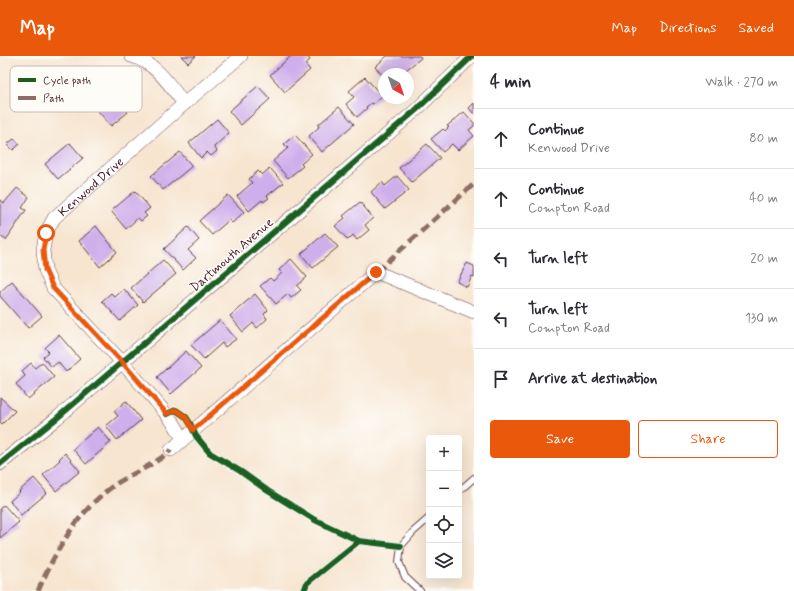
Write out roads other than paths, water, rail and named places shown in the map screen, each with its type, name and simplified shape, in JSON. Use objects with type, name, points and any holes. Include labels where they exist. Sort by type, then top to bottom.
[{"type":"street","points":[[131,56],[150,65],[165,79],[184,104]]},
{"type":"street","name":"Kenwood Drive","points":[[183,439],[175,425],[122,362],[53,288],[45,270],[43,250],[46,233],[54,218],[241,56]]},
{"type":"street","name":"Dartmouth Avenue","points":[[0,464],[57,418],[416,110],[472,56]]},
{"type":"street","points":[[171,450],[376,272],[474,312]]},
{"type":"lane","points":[[462,488],[474,478]]},
{"type":"lane","points":[[420,591],[405,577],[399,562],[401,546],[413,532],[426,521]]}]
